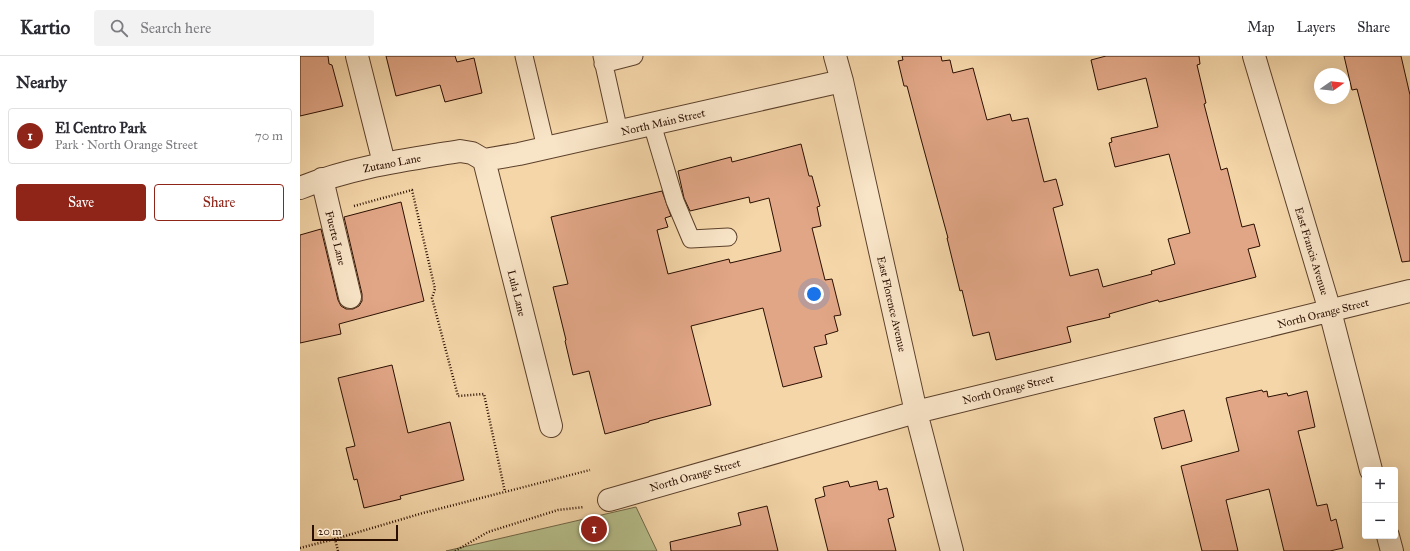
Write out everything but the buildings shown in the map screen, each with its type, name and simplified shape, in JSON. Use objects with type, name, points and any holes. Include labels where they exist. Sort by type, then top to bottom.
[{"type":"street","points":[[357,56],[384,163]]},
{"type":"street","name":"East Florence Avenue","points":[[835,56],[916,412],[952,551]]},
{"type":"street","name":"East Francis Avenue","points":[[1254,56],[1330,311],[1370,467]]},
{"type":"street","name":"North Main Street","points":[[484,160],[519,154],[842,82]]},
{"type":"street","name":"Zutano Lane","points":[[300,188],[322,179],[384,163],[460,151],[472,153],[484,160]]},
{"type":"street","name":"Lula Lane","points":[[484,160],[551,426]]},
{"type":"street","name":"Fuerte Lane","points":[[322,179],[350,297]]},
{"type":"street","name":"North Orange Street","points":[[609,500],[916,412],[1410,291]]},
{"type":"street","points":[[1389,539],[1392,551]]},
{"type":"lane","points":[[524,56],[546,148]]},
{"type":"lane","points":[[619,132],[602,60],[634,56]]},
{"type":"lane","points":[[652,124],[675,201],[691,239],[728,237]]},
{"type":"path","points":[[329,210],[358,206],[412,190],[435,289],[432,298],[458,396],[484,394],[505,492]]},
{"type":"path","points":[[300,548],[423,513],[590,470]]},
{"type":"path","points":[[455,551],[488,532],[558,510],[587,506]]},
{"type":"path","points":[[335,539],[338,551]]},
{"type":"green space","points":[[636,507],[657,551],[446,551]]},
{"type":"place","name":"El Centro Park","points":[[594,529]]}]
